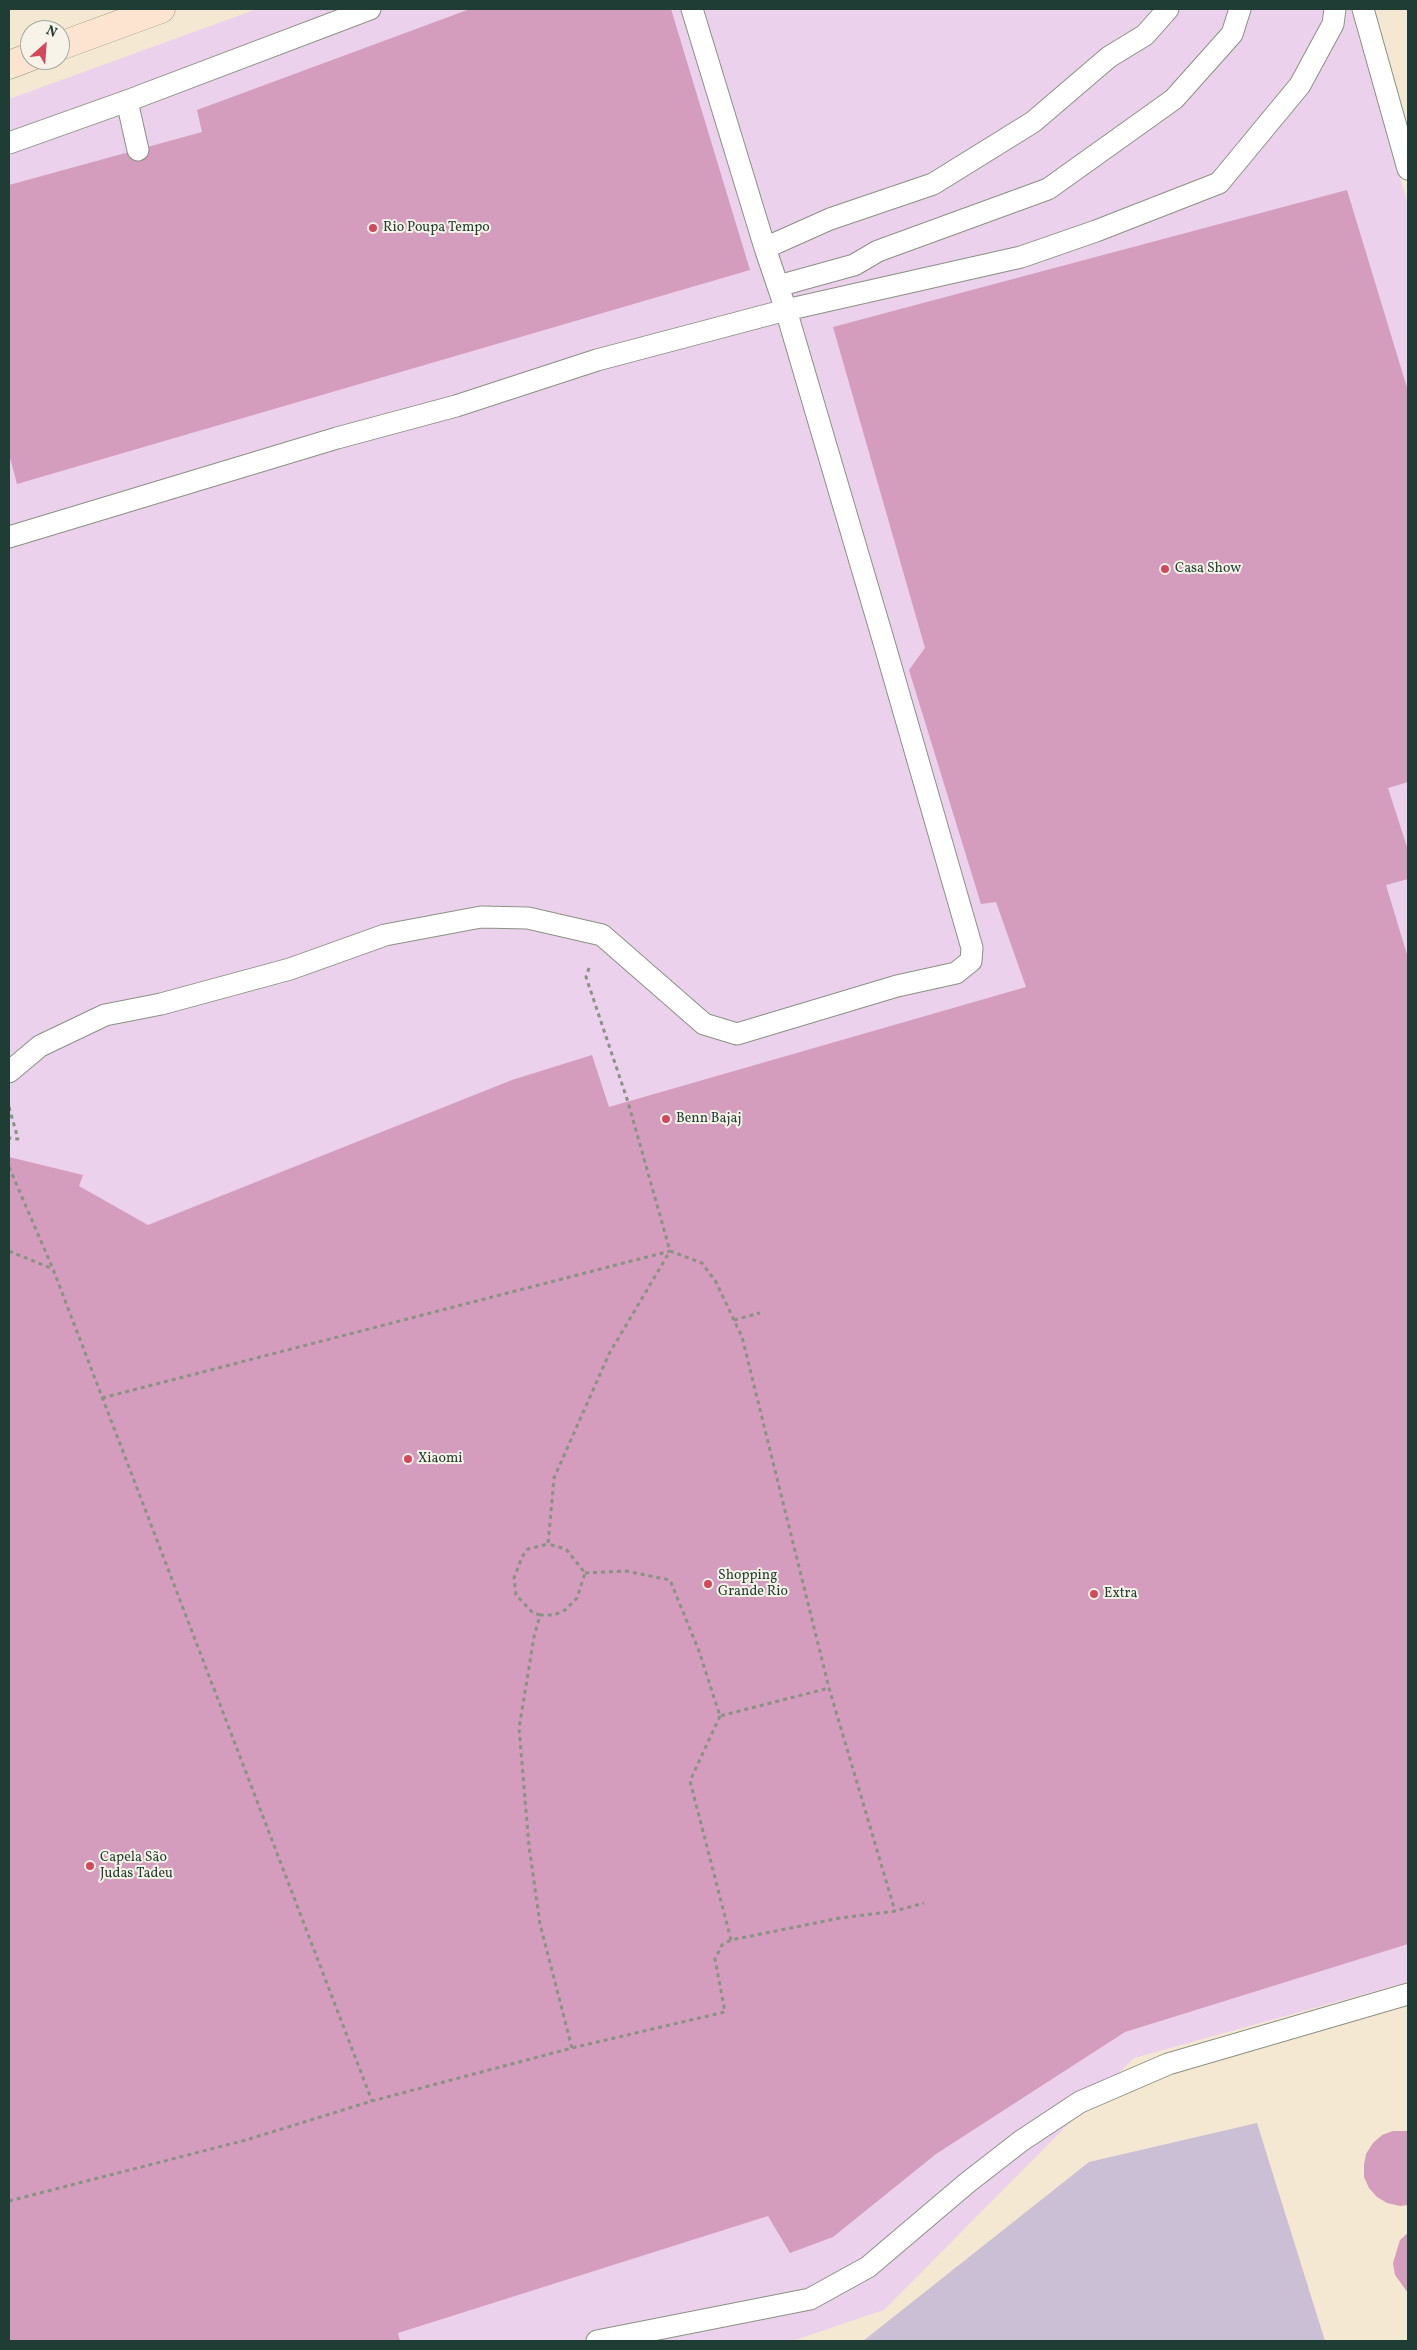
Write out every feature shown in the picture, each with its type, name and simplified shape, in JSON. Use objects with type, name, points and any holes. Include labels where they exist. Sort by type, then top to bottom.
[{"type":"main road","points":[[70,42],[161,9]]},
{"type":"lane","points":[[9,143],[127,102],[370,9]]},
{"type":"lane","points":[[9,1072],[40,1046],[105,1015],[169,1002],[290,969],[385,935],[481,917],[528,918],[602,935],[704,1024],[736,1034],[897,986],[956,973],[971,961],[972,948],[786,310],[765,248],[692,9]]},
{"type":"lane","points":[[778,286],[854,264],[878,251],[1048,189],[1174,99],[1232,34],[1240,9]]},
{"type":"lane","points":[[1363,9],[1408,169]]},
{"type":"lane","points":[[765,248],[830,220],[933,184],[1033,122],[1109,57],[1145,35],[1164,11]]},
{"type":"lane","points":[[9,537],[337,438],[456,406],[597,360],[786,310],[1021,257],[1096,231],[1219,183],[1300,86],[1329,14]]},
{"type":"lane","points":[[127,102],[138,150]]},
{"type":"lane","points":[[597,2341],[810,2299],[868,2267],[967,2183],[1021,2141],[1080,2102],[1168,2064],[1408,1994]]},
{"type":"path","points":[[548,1544],[554,1478],[609,1354],[670,1251],[628,1102],[586,977],[602,935]]},
{"type":"path","points":[[9,1107],[18,1139],[9,1138]]},
{"type":"path","points":[[9,1167],[53,1269],[372,2100]]},
{"type":"path","points":[[9,1251],[53,1269]]},
{"type":"path","points":[[102,1398],[670,1251],[702,1263],[716,1282],[744,1346],[830,1688],[895,1911]]},
{"type":"path","points":[[734,1320],[760,1313]]},
{"type":"path","points":[[548,1544],[566,1549],[585,1572],[576,1598],[565,1610],[554,1615],[532,1613],[516,1595],[514,1578],[522,1557],[528,1549],[548,1544]]},
{"type":"path","points":[[585,1572],[626,1571],[670,1580],[699,1651],[720,1716],[690,1781],[731,1940]]},
{"type":"path","points":[[540,1615],[534,1637],[519,1728],[529,1846],[540,1924],[572,2048]]},
{"type":"path","points":[[720,1716],[830,1688]]},
{"type":"path","points":[[9,2201],[246,2140],[372,2100],[572,2048],[725,2012],[715,1958],[722,1945],[731,1940],[840,1918],[895,1911],[924,1903]]},
{"type":"shaded area","name":"Shopping Grande Rio","points":[[257,9],[1351,9],[1408,205],[1408,1982],[1134,2058],[884,2310],[792,2341],[9,2341],[9,99]]},
{"type":"shaded area","points":[[1257,2123],[1325,2341],[863,2341],[1089,2162]]},
{"type":"building","name":"Rio Poupa Tempo","points":[[470,9],[671,9],[750,270],[17,484],[9,454],[9,185],[202,132],[197,110]]},
{"type":"building","name":"Shopping Grande Rio","points":[[1347,190],[1408,391],[1408,782],[1388,788],[1408,850],[1408,879],[1386,885],[1408,958],[1408,1944],[1125,2032],[936,2154],[833,2237],[790,2253],[768,2216],[398,2333],[400,2341],[9,2341],[9,1157],[83,1175],[79,1186],[148,1225],[512,1080],[592,1055],[609,1107],[1026,987],[996,902],[981,904],[909,670],[925,648],[833,327]]},
{"type":"building","points":[[1393,2131],[1408,2131],[1408,2205],[1400,2206],[1387,2203],[1377,2197],[1369,2188],[1364,2177],[1366,2154],[1373,2143],[1382,2135]]},
{"type":"building","points":[[1408,2233],[1408,2293],[1395,2275],[1393,2263],[1400,2240]]},
{"type":"place","name":"Rio Poupa Tempo","points":[[373,228]]},
{"type":"place","name":"Casa Show","points":[[1165,569]]},
{"type":"place","name":"Benn Bajaj","points":[[666,1119]]},
{"type":"place","name":"Xiaomi","points":[[408,1459]]},
{"type":"place","name":"Shopping Grande Rio","points":[[708,1584]]},
{"type":"place","name":"Extra","points":[[1094,1594]]},
{"type":"place","name":"Capela São Judas Tadeu","points":[[90,1866]]}]
